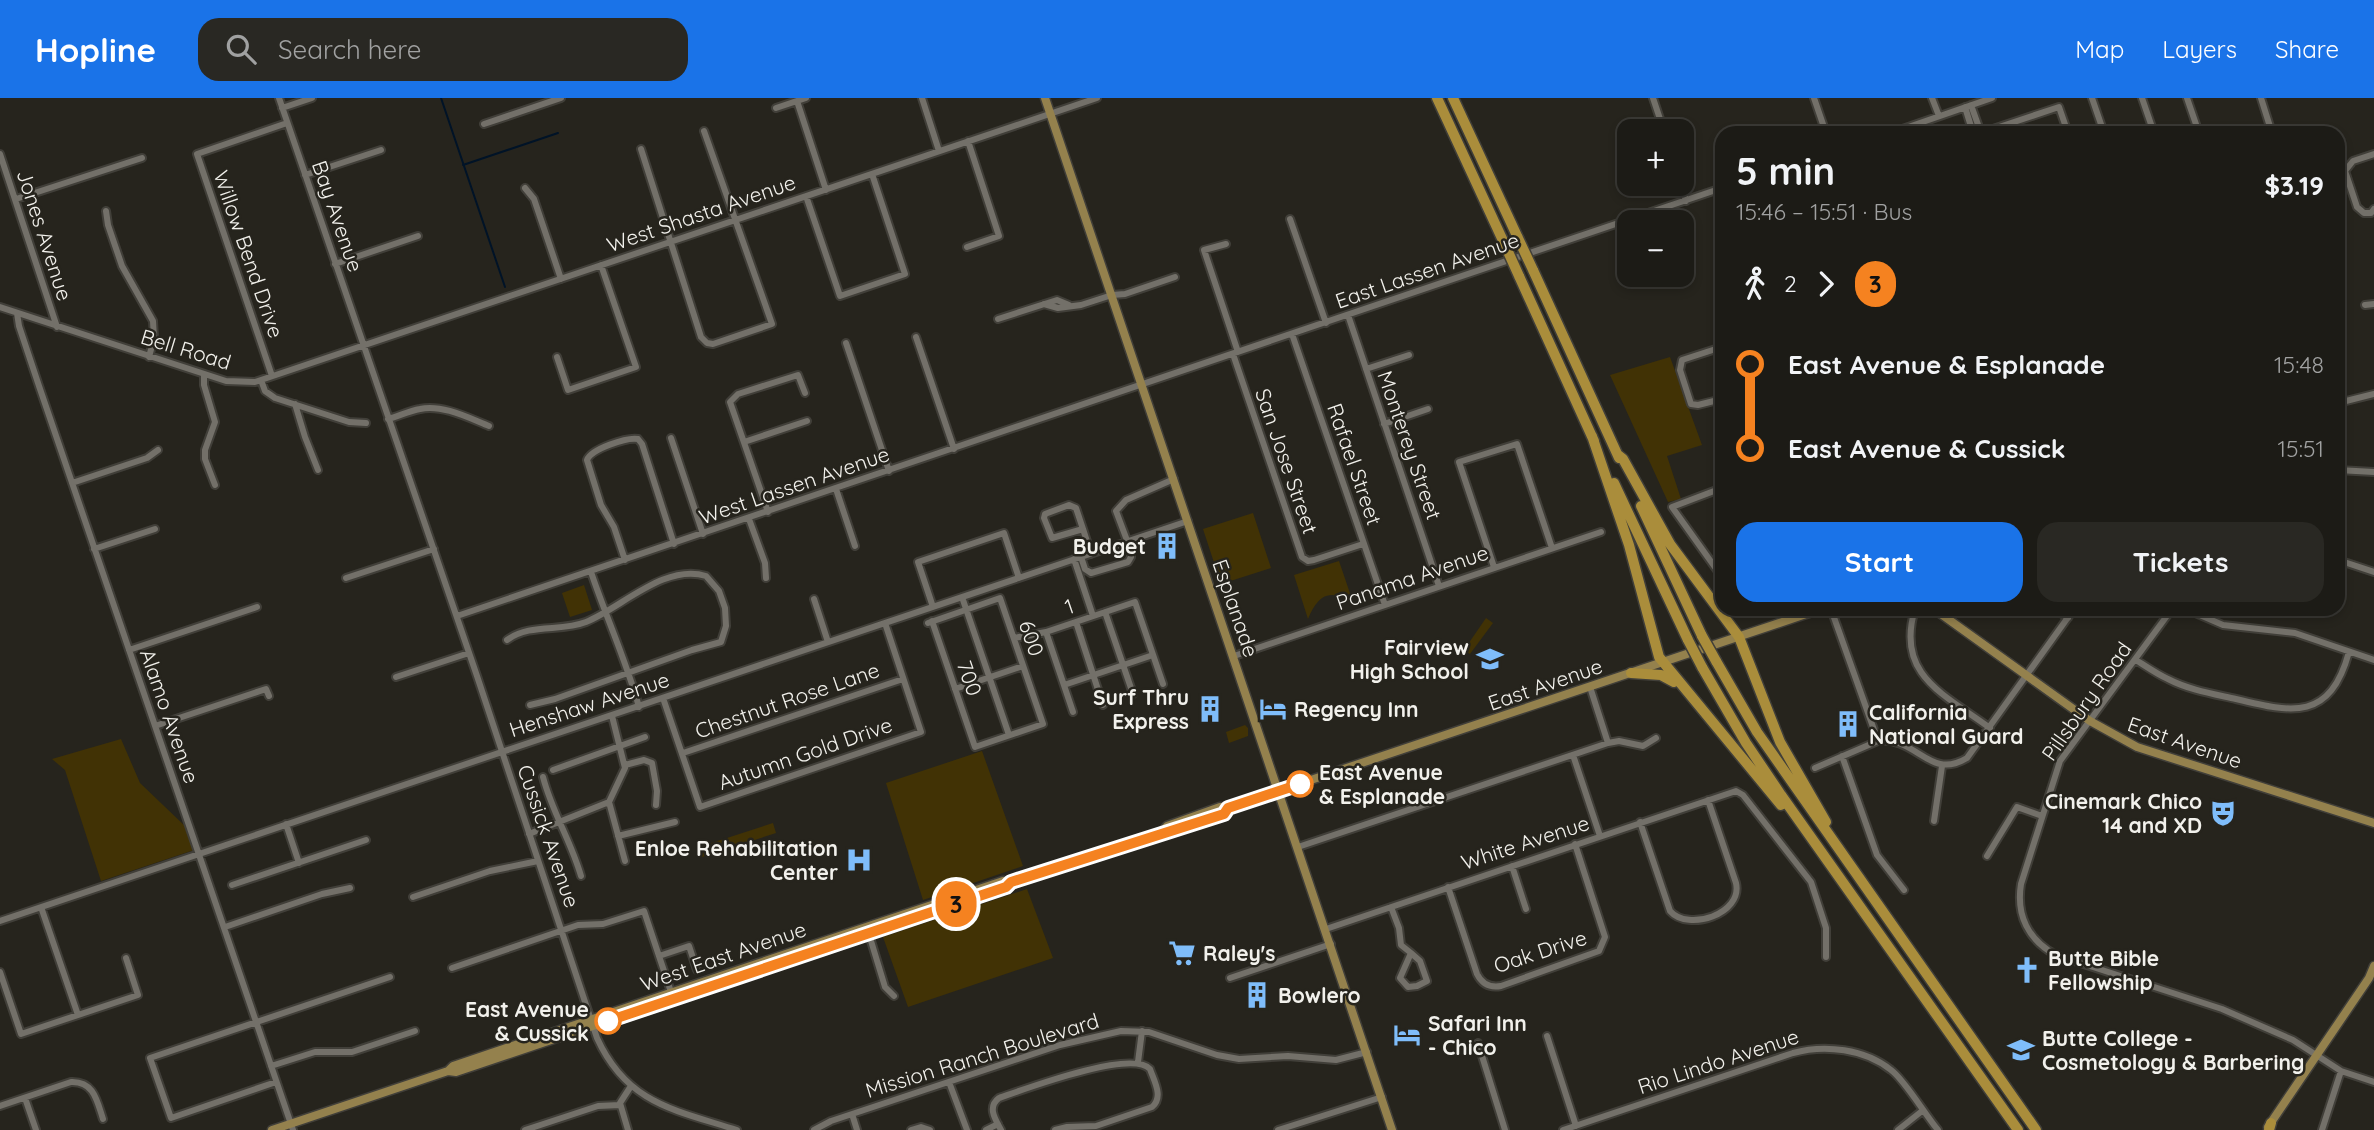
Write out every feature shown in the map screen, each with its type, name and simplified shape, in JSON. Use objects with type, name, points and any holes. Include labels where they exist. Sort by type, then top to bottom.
[{"type":"highway","points":[[1437,98],[1592,436],[1702,667],[1746,743],[2018,1130]]},
{"type":"highway","points":[[1453,98],[1702,636],[1716,661],[1757,732],[2036,1130]]},
{"type":"highway","points":[[1592,436],[1629,545],[1659,657],[1818,848]]},
{"type":"highway","points":[[1618,454],[1670,544],[1715,604]]},
{"type":"highway","points":[[1724,616],[1740,637],[1780,742],[1847,862]]},
{"type":"highway","points":[[1631,673],[1658,674],[1669,678],[1710,719]]},
{"type":"main road","name":"Esplanade","points":[[1045,98],[1368,1052],[1392,1130]]},
{"type":"main road","name":"East Avenue","points":[[1279,791],[1801,616]]},
{"type":"main road","name":"East Avenue","points":[[1944,616],[2090,721],[2137,747],[2374,823]]},
{"type":"main road","name":"West East Avenue","points":[[592,1022],[868,930],[1003,881],[1011,882],[1224,814],[1228,808],[1279,791]]},
{"type":"main road","name":"West East Avenue","points":[[272,1130],[292,1127],[448,1071],[456,1072],[671,992],[868,930]]},
{"type":"main road","points":[[2268,1128],[2369,978],[2374,966]]},
{"type":"street","name":"Bay Avenue","points":[[279,98],[363,346]]},
{"type":"street","points":[[282,108],[312,98]]},
{"type":"street","points":[[484,124],[561,98]]},
{"type":"street","points":[[776,108],[806,98]]},
{"type":"street","points":[[922,98],[939,151]]},
{"type":"street","name":"West Shasta Avenue","points":[[363,346],[1097,98]]},
{"type":"street","points":[[1653,98],[1660,119]]},
{"type":"street","points":[[1814,98],[1824,126]]},
{"type":"street","points":[[1932,98],[1939,116]]},
{"type":"street","points":[[1915,126],[1992,98]]},
{"type":"street","points":[[2092,98],[2102,126]]},
{"type":"street","points":[[2143,98],[2152,126]]},
{"type":"street","points":[[2187,98],[2197,126]]},
{"type":"street","points":[[2261,98],[2270,126]]},
{"type":"street","points":[[797,101],[826,190]]},
{"type":"street","points":[[1968,106],[1972,126]]},
{"type":"street","points":[[1968,106],[1978,126]]},
{"type":"street","points":[[2002,126],[2059,107],[2066,126]]},
{"type":"street","name":"Willow Bend Drive","points":[[272,376],[197,154],[288,123]]},
{"type":"street","points":[[641,149],[701,337],[708,344],[713,344],[772,324],[704,131]]},
{"type":"street","points":[[967,247],[999,236],[968,141]]},
{"type":"street","points":[[305,176],[381,150]]},
{"type":"street","name":"Jones Avenue","points":[[0,154],[57,327]]},
{"type":"street","points":[[2345,170],[2353,161],[2374,154]]},
{"type":"street","points":[[16,199],[142,158]]},
{"type":"street","points":[[806,196],[839,296],[873,285],[905,274],[872,174]]},
{"type":"street","points":[[2345,174],[2357,207],[2364,213],[2371,213],[2374,209]]},
{"type":"street","points":[[525,188],[534,199],[561,279]]},
{"type":"street","name":"East Lassen Avenue","points":[[1142,384],[1715,191]]},
{"type":"street","points":[[1685,196],[1686,201]]},
{"type":"street","points":[[106,211],[122,266],[153,321],[154,338],[149,357]]},
{"type":"street","points":[[1290,219],[1326,323]]},
{"type":"street","points":[[335,264],[418,236]]},
{"type":"street","points":[[1226,244],[1204,250],[1236,353]]},
{"type":"street","points":[[557,357],[568,390],[636,367],[601,265]]},
{"type":"street","points":[[998,319],[1044,304],[1081,305],[1175,277]]},
{"type":"street","points":[[2365,305],[2374,304]]},
{"type":"street","name":"Bell Road","points":[[0,307],[233,383],[261,380],[363,346]]},
{"type":"street","name":"Alamo Avenue","points":[[17,313],[94,549],[292,1127]]},
{"type":"street","name":"Monterey Street","points":[[1348,315],[1438,586]]},
{"type":"street","name":"Rafael Street","points":[[1292,334],[1385,605]]},
{"type":"street","points":[[916,337],[954,449]]},
{"type":"street","points":[[705,352],[708,344]]},
{"type":"street","points":[[846,344],[889,471]]},
{"type":"street","name":"Cussick Avenue","points":[[363,346],[434,549],[592,1022],[608,1060],[631,1086],[666,1108],[737,1130]]},
{"type":"street","points":[[1715,349],[1682,360],[1679,370],[1691,404],[1715,401]]},
{"type":"street","name":"San Jose Street","points":[[1236,353],[1302,557],[1308,561],[1314,560],[1363,544]]},
{"type":"street","points":[[1366,369],[1409,355]]},
{"type":"street","points":[[204,375],[204,385],[215,422],[205,450],[205,459],[215,485]]},
{"type":"street","points":[[768,512],[730,402],[738,394],[798,375],[805,394]]},
{"type":"street","points":[[261,380],[269,395],[349,422],[366,423]]},
{"type":"street","name":"West Lassen Avenue","points":[[457,617],[1142,384]]},
{"type":"street","points":[[2345,401],[2374,394]]},
{"type":"street","points":[[295,404],[318,470]]},
{"type":"street","points":[[388,419],[425,408],[459,414],[489,426]]},
{"type":"street","points":[[1384,424],[1428,409]]},
{"type":"street","points":[[744,442],[807,421]]},
{"type":"street","points":[[625,560],[614,527],[601,505],[587,460],[594,451],[630,438],[638,439],[642,444],[674,544]]},
{"type":"street","points":[[671,438],[703,534]]},
{"type":"street","points":[[1494,567],[1459,462],[1517,444],[1552,548]]},
{"type":"street","points":[[72,483],[143,460],[158,450]]},
{"type":"street","points":[[2345,470],[2374,472]]},
{"type":"street","points":[[1078,558],[1085,569],[1096,573],[1129,561],[1131,553],[1116,511],[1126,500],[1174,479]]},
{"type":"street","points":[[835,489],[855,546]]},
{"type":"street","points":[[1715,491],[1672,507],[1715,567]]},
{"type":"street","points":[[1083,529],[1054,538],[1049,535],[1044,516],[1048,512],[1072,505],[1076,508],[1083,529],[1091,554]]},
{"type":"street","points":[[749,519],[766,566],[766,578]]},
{"type":"street","name":"Henshaw Avenue","points":[[0,921],[1188,521]]},
{"type":"street","points":[[94,549],[155,529]]},
{"type":"street","name":"Panama Avenue","points":[[1234,656],[1601,532]]},
{"type":"street","points":[[933,607],[918,562],[967,545],[1004,533],[1019,578]]},
{"type":"street","points":[[346,578],[434,549]]},
{"type":"street","points":[[1078,558],[1093,616]]},
{"type":"street","points":[[2345,562],[2374,572]]},
{"type":"street","points":[[591,572],[639,706]]},
{"type":"street","points":[[507,640],[533,630],[583,623],[642,589],[684,575],[706,576],[721,596],[726,619],[725,637],[721,642],[555,699],[530,705]]},
{"type":"street","points":[[962,597],[1009,735]]},
{"type":"street","name":"600","points":[[930,622],[1000,598],[1043,724],[1009,735]]},
{"type":"street","points":[[814,599],[828,642]]},
{"type":"street","name":"1","points":[[1014,638],[1046,632],[1135,602],[1153,655]]},
{"type":"street","points":[[129,650],[257,607]]},
{"type":"street","points":[[1105,612],[1133,694]]},
{"type":"street","points":[[1833,616],[1878,741]]},
{"type":"street","points":[[1914,616],[1909,641],[1918,670],[1928,684],[1990,728]]},
{"type":"street","points":[[1815,768],[1878,741],[1899,742],[1942,766],[1968,758],[2068,618],[2065,616]]},
{"type":"street","name":"Pillsbury Road","points":[[2167,616],[2060,761],[2021,884],[2019,900],[2025,925],[2038,942],[2056,955],[2222,1009],[2284,1036],[2341,1071],[2374,1082]]},
{"type":"street","points":[[2202,616],[2223,625],[2295,633],[2374,660]]},
{"type":"street","name":"700","points":[[930,622],[975,747],[1009,735]]},
{"type":"street","points":[[1076,622],[1103,705]]},
{"type":"street","name":"Autumn Gold Drive","points":[[663,698],[701,807],[921,732],[884,623]]},
{"type":"street","points":[[1046,632],[1073,712]]},
{"type":"street","points":[[2136,660],[2176,683],[2267,707],[2290,710],[2310,706],[2328,695],[2339,680],[2349,652]]},
{"type":"street","points":[[396,677],[469,653]]},
{"type":"street","points":[[1064,685],[1153,655],[1163,684]]},
{"type":"street","points":[[955,690],[1023,666]]},
{"type":"street","name":"Chestnut Rose Lane","points":[[682,753],[903,679]]},
{"type":"street","points":[[1590,687],[1608,743]]},
{"type":"street","points":[[155,726],[266,689],[269,696]]},
{"type":"street","points":[[529,834],[609,802],[623,777],[625,765],[612,716]]},
{"type":"street","points":[[553,770],[645,737]]},
{"type":"street","points":[[1298,847],[1608,743],[1619,741],[1643,746],[1656,738]]},
{"type":"street","points":[[1573,755],[1600,836]]},
{"type":"street","points":[[1842,756],[1877,855],[1904,890]]},
{"type":"street","points":[[625,765],[644,760],[652,763],[657,791],[656,805]]},
{"type":"street","points":[[1934,821],[1942,766]]},
{"type":"street","points":[[543,777],[581,876]]},
{"type":"street","name":"White Avenue","points":[[1326,929],[1737,791],[1743,795],[1809,879],[1826,928],[1826,957]]},
{"type":"street","points":[[1640,822],[1670,911],[1682,920],[1698,920],[1728,909],[1737,893],[1708,800]]},
{"type":"street","points":[[609,802],[625,861]]},
{"type":"street","points":[[1987,856],[2017,807],[2042,816]]},
{"type":"street","points":[[618,836],[675,822]]},
{"type":"street","points":[[286,824],[299,863]]},
{"type":"street","points":[[232,885],[366,840]]},
{"type":"street","name":"Oak Drive","points":[[1448,887],[1481,981],[1497,986],[1526,977],[1593,954],[1604,943],[1604,930],[1575,844]]},
{"type":"street","points":[[413,897],[490,871],[538,861]]},
{"type":"street","points":[[1511,866],[1526,909]]},
{"type":"street","points":[[225,927],[322,894],[350,888]]},
{"type":"street","points":[[41,907],[78,1015]]},
{"type":"street","points":[[1391,907],[1399,928],[1401,945],[1411,953],[1420,961],[1427,981],[1408,987],[1400,978],[1411,953]]},
{"type":"street","points":[[452,968],[582,924],[608,923],[644,911],[671,992]]},
{"type":"street","points":[[868,930],[885,987],[894,996]]},
{"type":"street","points":[[1230,978],[1331,944]]},
{"type":"street","points":[[659,956],[689,946],[697,970]]},
{"type":"street","points":[[0,972],[21,1034],[138,995],[125,958]]},
{"type":"street","points":[[276,1082],[171,1118],[150,1058],[390,977]]},
{"type":"street","points":[[271,1066],[316,1052],[352,1052],[415,1031]]},
{"type":"street","points":[[1138,1062],[1142,1031]]},
{"type":"street","name":"Mission Ranch Boulevard","points":[[814,1130],[852,1114],[1067,1043],[1116,1032],[1142,1031],[1238,1059],[1288,1056],[1336,1060],[1368,1052]]},
{"type":"street","points":[[1547,1036],[1576,1126]]},
{"type":"street","points":[[1478,1043],[1505,1130]]},
{"type":"street","name":"Rio Lindo Avenue","points":[[1563,1130],[1783,1056],[1820,1048],[1858,1053],[1892,1070],[1938,1130]]},
{"type":"street","points":[[986,1130],[999,1127],[992,1109],[999,1098],[1068,1075],[1116,1063],[1138,1062],[1151,1071],[1158,1093],[1158,1102],[1154,1106],[1093,1127],[1055,1130]]},
{"type":"street","points":[[2322,1130],[2341,1071]]},
{"type":"street","points":[[85,1084],[89,1076]]},
{"type":"street","points":[[0,1106],[71,1082],[85,1084],[93,1093],[103,1119]]},
{"type":"street","points":[[949,1082],[967,1130]]},
{"type":"street","points":[[628,1130],[620,1105],[622,1096],[631,1086]]},
{"type":"street","points":[[1278,1130],[1382,1097]]},
{"type":"street","points":[[25,1098],[36,1130]]},
{"type":"street","points":[[525,1130],[598,1106],[620,1105]]},
{"type":"street","points":[[1898,1130],[1922,1111]]},
{"type":"street","points":[[852,1114],[857,1130]]},
{"type":"street","points":[[911,1130],[921,1127],[930,1130]]},
{"type":"shaded area","points":[[1670,357],[1702,445],[1667,456],[1681,499],[1668,502],[1610,375]]},
{"type":"shaded area","points":[[1253,513],[1271,568],[1221,584],[1203,529]]},
{"type":"shaded area","points":[[1339,561],[1354,605],[1339,596],[1326,596],[1316,604],[1308,619],[1294,575]]},
{"type":"shaded area","points":[[584,585],[592,610],[570,617],[562,593]]},
{"type":"shaded area","points":[[1486,618],[1493,623],[1470,654],[1464,650]]},
{"type":"shaded area","points":[[1245,725],[1248,728],[1248,736],[1229,743],[1226,732]]},
{"type":"shaded area","points":[[121,739],[140,783],[186,827],[194,850],[101,881],[65,770],[52,759]]},
{"type":"shaded area","points":[[982,751],[1023,866],[923,900],[886,783]]},
{"type":"shaded area","points":[[773,823],[776,833],[699,858],[696,848]]},
{"type":"shaded area","points":[[1027,889],[1053,958],[908,1007],[883,937]]},
{"type":"waterway","points":[[441,98],[505,287]]},
{"type":"waterway","points":[[463,165],[558,133]]},
{"type":"bus line","name":"3","points":[[608,1021],[1006,887],[1011,882],[1224,814],[1228,808],[1300,784]]},
{"type":"place","name":"Budget","points":[[1167,546]]},
{"type":"place","name":"Fairview High School","points":[[1490,659]]},
{"type":"place","name":"Surf Thru Express","points":[[1210,709]]},
{"type":"place","name":"Regency Inn","points":[[1273,709]]},
{"type":"place","name":"California National Guard","points":[[1848,724]]},
{"type":"place","name":"East Avenue & Esplanade","points":[[1300,784]]},
{"type":"place","name":"Cinemark Chico 14 and XD","points":[[2223,813]]},
{"type":"place","name":"Enloe Rehabilitation Center","points":[[859,860]]},
{"type":"place","name":"Raley's","points":[[1182,953]]},
{"type":"place","name":"Butte Bible Fellowship","points":[[2027,970]]},
{"type":"place","name":"Bowlero","points":[[1257,995]]},
{"type":"place","name":"East Avenue & Cussick","points":[[608,1021]]},
{"type":"place","name":"Safari Inn - Chico","points":[[1407,1035]]},
{"type":"place","name":"Butte College - Cosmetology & Barbering","points":[[2021,1050]]}]
